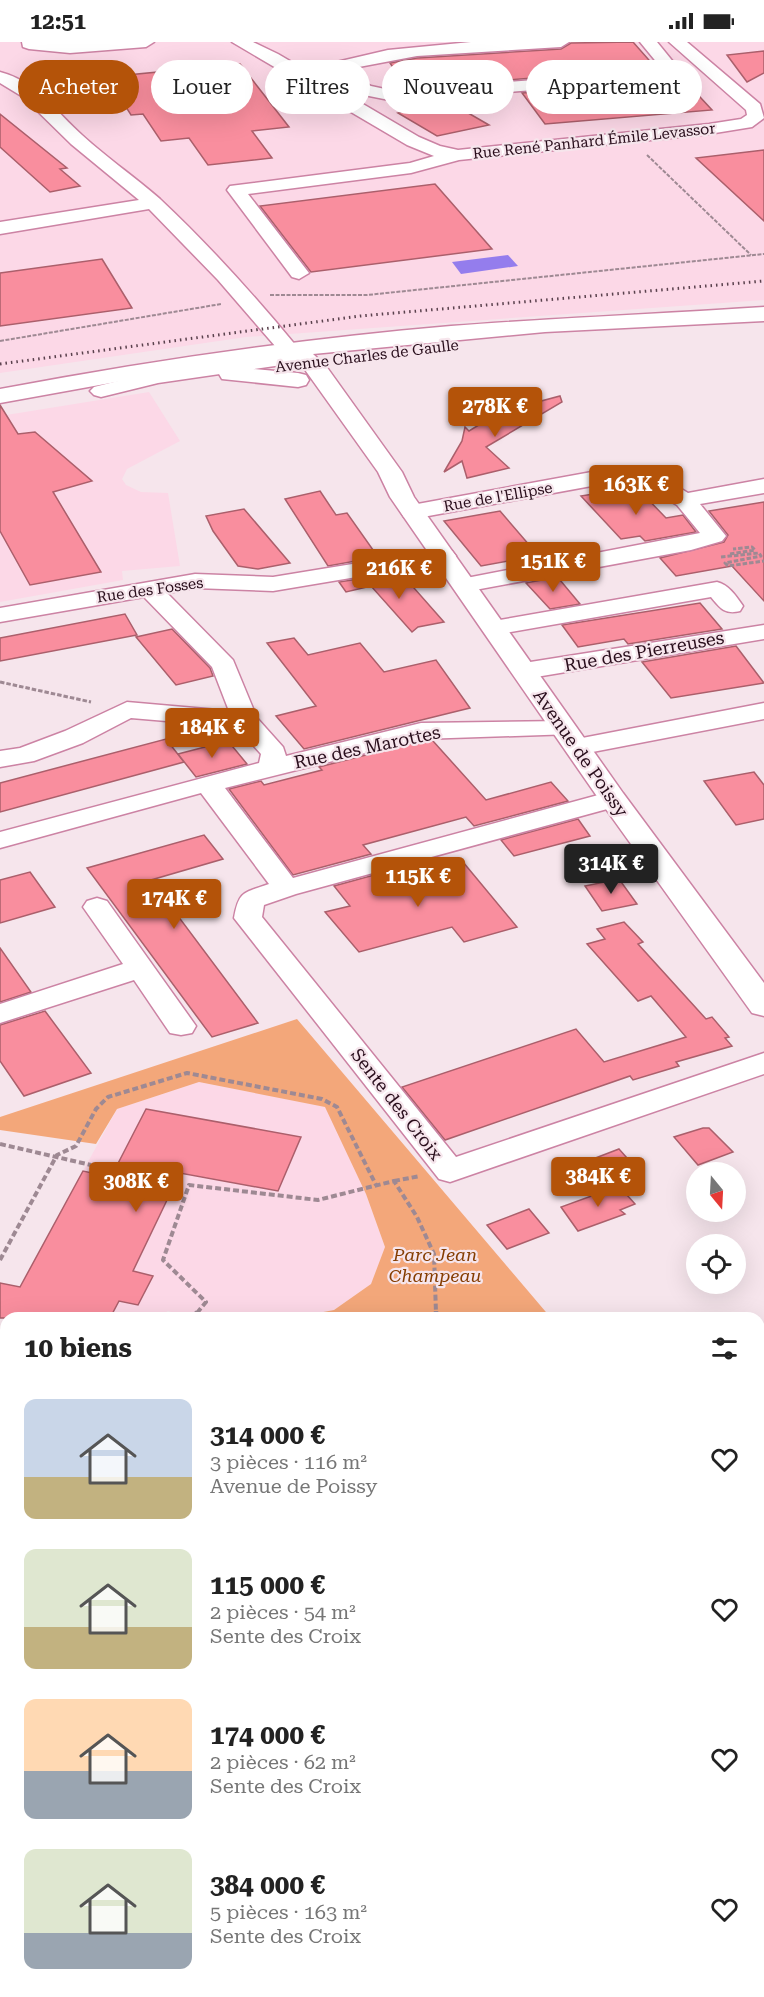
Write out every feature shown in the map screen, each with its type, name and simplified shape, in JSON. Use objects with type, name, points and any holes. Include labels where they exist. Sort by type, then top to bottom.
[{"type":"main road","name":"Avenue Charles de Gaulle","points":[[295,360],[367,349],[415,337],[764,314]]},
{"type":"main road","name":"Avenue Charles de Gaulle","points":[[0,396],[96,378],[354,357],[736,316]]},
{"type":"main road","points":[[329,387],[335,370],[354,357]]},
{"type":"main road","points":[[0,406],[225,374],[295,360]]},
{"type":"main road","name":"Avenue de Poissy","points":[[295,360],[329,387],[390,472],[407,505],[570,738],[764,1006]]},
{"type":"main road","name":"Avenue de Poissy","points":[[295,360],[349,447],[407,505]]},
{"type":"street","points":[[24,43],[77,47],[146,42]]},
{"type":"street","name":"Rue René Panhard Émile Levassor","points":[[240,42],[273,60]]},
{"type":"street","points":[[360,60],[371,57],[561,42]]},
{"type":"street","points":[[370,94],[394,96],[675,74],[648,42]]},
{"type":"street","name":"Rue René Panhard Émile Levassor","points":[[368,114],[413,141],[435,151],[458,155],[758,123],[754,108],[677,42]]},
{"type":"street","points":[[24,43],[40,51],[35,60]]},
{"type":"street","points":[[44,60],[77,47]]},
{"type":"street","points":[[0,72],[18,68]]},
{"type":"street","points":[[0,77],[18,86]]},
{"type":"street","points":[[52,114],[65,129],[153,203],[203,251],[295,360]]},
{"type":"street","points":[[300,273],[236,190],[411,168],[458,155]]},
{"type":"street","points":[[0,228],[80,217],[153,203]]},
{"type":"street","points":[[101,391],[158,377],[295,360],[402,333],[472,332]]},
{"type":"street","name":"Rue de l'Ellipse","points":[[407,505],[608,476],[652,481],[685,500],[714,536],[707,540]]},
{"type":"street","points":[[685,500],[764,486]]},
{"type":"street","points":[[464,585],[707,540]]},
{"type":"street","name":"Rue des Fosses","points":[[0,615],[195,582],[273,584],[444,556]]},
{"type":"street","points":[[150,589],[224,665],[245,720],[274,753],[271,768]]},
{"type":"street","points":[[494,628],[717,590],[731,606]]},
{"type":"street","name":"Rue des Pierreuses","points":[[524,671],[764,632]]},
{"type":"street","points":[[0,759],[25,755],[74,737],[127,710],[245,720]]},
{"type":"street","name":"Rue des Marottes","points":[[0,840],[208,784],[427,730],[570,738],[764,711]]},
{"type":"street","points":[[208,784],[285,888],[613,799]]},
{"type":"street","name":"Sente des Croix","points":[[285,888],[251,900],[248,918],[450,1171],[764,1063]]},
{"type":"street","points":[[97,907],[181,1026]]},
{"type":"street","points":[[0,1014],[141,968]]},
{"type":"path","points":[[629,138],[751,255]]},
{"type":"path","points":[[0,341],[272,295],[367,295],[764,254]]},
{"type":"path","points":[[707,540],[717,546],[717,552],[752,547],[755,550],[720,556],[723,558],[759,553],[761,556],[725,563],[728,566],[764,561]]},
{"type":"path","points":[[0,682],[127,710]]},
{"type":"path","points":[[0,1260],[57,1155],[76,1146],[96,1109],[108,1097],[187,1073],[322,1099],[338,1107],[376,1185]]},
{"type":"path","points":[[0,1144],[57,1155],[91,1165]]},
{"type":"path","points":[[197,1312],[206,1302],[163,1260],[189,1185],[318,1200],[394,1181],[417,1218],[434,1254],[436,1312]]},
{"type":"shaded area","points":[[0,42],[764,42],[764,300],[246,337],[0,373]]},
{"type":"shaded area","points":[[508,255],[518,266],[461,274],[452,262]]},
{"type":"shaded area","points":[[149,392],[180,441],[127,469],[122,479],[126,485],[141,492],[168,493],[180,566],[122,571],[123,580],[0,602],[0,416]]},
{"type":"shaded area","points":[[199,1082],[326,1107],[366,1194],[385,1247],[371,1284],[334,1310],[323,1312],[113,1312],[119,1301],[138,1305],[153,1276],[112,1267],[83,1171],[117,1109]]},
{"type":"green space","name":"Parc Jean Champeau","points":[[297,1019],[546,1312],[323,1312],[334,1310],[371,1284],[385,1247],[366,1194],[325,1107],[199,1082],[117,1109],[96,1144],[0,1130],[0,1117]]},
{"type":"building","points":[[633,42],[649,60],[526,60],[526,78],[514,79],[514,60],[406,60],[561,49],[571,43]]},
{"type":"building","points":[[764,51],[764,73],[747,82],[727,55]]},
{"type":"building","points":[[151,73],[151,114],[253,114],[253,81],[265,96],[265,114],[279,114],[289,127],[252,131],[272,158],[208,165],[189,138],[161,141],[143,114],[131,115],[139,114],[139,74]]},
{"type":"building","points":[[702,99],[712,110],[702,111]]},
{"type":"building","points":[[0,114],[67,168],[60,169],[80,186],[50,192],[0,147]]},
{"type":"building","points":[[400,114],[470,114],[489,125],[437,136]]},
{"type":"building","points":[[538,114],[664,114],[545,124]]},
{"type":"building","points":[[764,150],[764,221],[696,158]]},
{"type":"building","points":[[435,184],[492,249],[311,272],[260,206]]},
{"type":"building","points":[[102,259],[132,308],[0,326],[0,273]]},
{"type":"building","points":[[560,396],[562,402],[486,447],[509,468],[467,478],[462,461],[444,472],[462,441],[465,427],[469,431],[500,412]]},
{"type":"building","points":[[0,405],[18,434],[35,432],[92,481],[53,492],[101,572],[30,585],[0,531]]},
{"type":"building","points":[[637,488],[666,518],[683,515],[696,532],[645,541],[640,536],[621,539],[581,496]]},
{"type":"building","points":[[320,491],[336,515],[347,513],[378,557],[328,566],[285,499]]},
{"type":"building","points":[[764,502],[764,601],[732,566],[676,576],[660,558],[724,542],[728,535],[709,511]]},
{"type":"building","points":[[244,509],[290,563],[258,569],[238,566],[213,531],[206,516]]},
{"type":"building","points":[[500,511],[543,561],[513,567],[508,561],[481,566],[444,521]]},
{"type":"building","points":[[390,574],[396,583],[407,580],[444,622],[418,627],[412,632],[371,586],[346,592],[339,582]]},
{"type":"building","points":[[557,577],[580,604],[550,609],[526,583]]},
{"type":"building","points":[[700,603],[722,629],[628,644],[624,639],[578,647],[562,625]]},
{"type":"building","points":[[125,614],[137,635],[0,661],[0,638]]},
{"type":"building","points":[[172,629],[210,668],[213,676],[176,685],[136,637]]},
{"type":"building","points":[[294,638],[308,655],[360,643],[384,672],[436,660],[470,708],[304,749],[276,716],[316,706],[267,643]]},
{"type":"building","points":[[736,646],[764,683],[671,698],[642,662]]},
{"type":"building","points":[[166,739],[184,762],[0,812],[0,783]]},
{"type":"building","points":[[228,741],[247,764],[196,777],[178,754]]},
{"type":"building","points":[[421,741],[433,741],[486,800],[551,782],[568,801],[474,826],[466,817],[363,845],[371,854],[293,875],[229,789],[261,781],[264,785],[322,770],[319,767]]},
{"type":"building","points":[[754,772],[764,785],[764,819],[736,825],[704,781]]},
{"type":"building","points":[[578,819],[590,836],[514,856],[501,840]]},
{"type":"building","points":[[204,835],[223,859],[151,880],[258,1023],[212,1037],[87,868]]},
{"type":"building","points":[[463,862],[517,927],[464,942],[452,927],[359,952],[325,912],[350,906],[334,886],[385,872],[393,881]]},
{"type":"building","points":[[30,872],[55,907],[0,923],[0,880]]},
{"type":"building","points":[[619,879],[637,904],[602,911],[585,886]]},
{"type":"building","points":[[624,922],[643,942],[638,944],[706,1019],[712,1017],[729,1037],[725,1038],[732,1046],[676,1062],[679,1066],[633,1080],[630,1076],[445,1140],[402,1087],[576,1029],[604,1062],[686,1037],[651,996],[638,1001],[587,944],[605,939],[597,929]]},
{"type":"building","points":[[0,948],[31,992],[0,1002]]},
{"type":"building","points":[[45,1011],[91,1073],[24,1096],[0,1061],[0,1025]]},
{"type":"building","points":[[146,1109],[301,1137],[278,1191],[180,1173],[133,1271],[153,1276],[138,1305],[119,1301],[113,1312],[0,1312],[0,1283],[20,1287],[83,1171],[111,1177]]},
{"type":"building","points":[[709,1128],[733,1152],[706,1162],[695,1162],[674,1137]]},
{"type":"building","points":[[619,1149],[635,1167],[606,1179],[590,1160]]},
{"type":"building","points":[[619,1186],[635,1204],[620,1210],[625,1214],[578,1231],[561,1207]]},
{"type":"building","points":[[529,1209],[549,1233],[507,1249],[487,1225]]},
{"type":"railway","points":[[0,364],[360,316],[764,281]]}]
